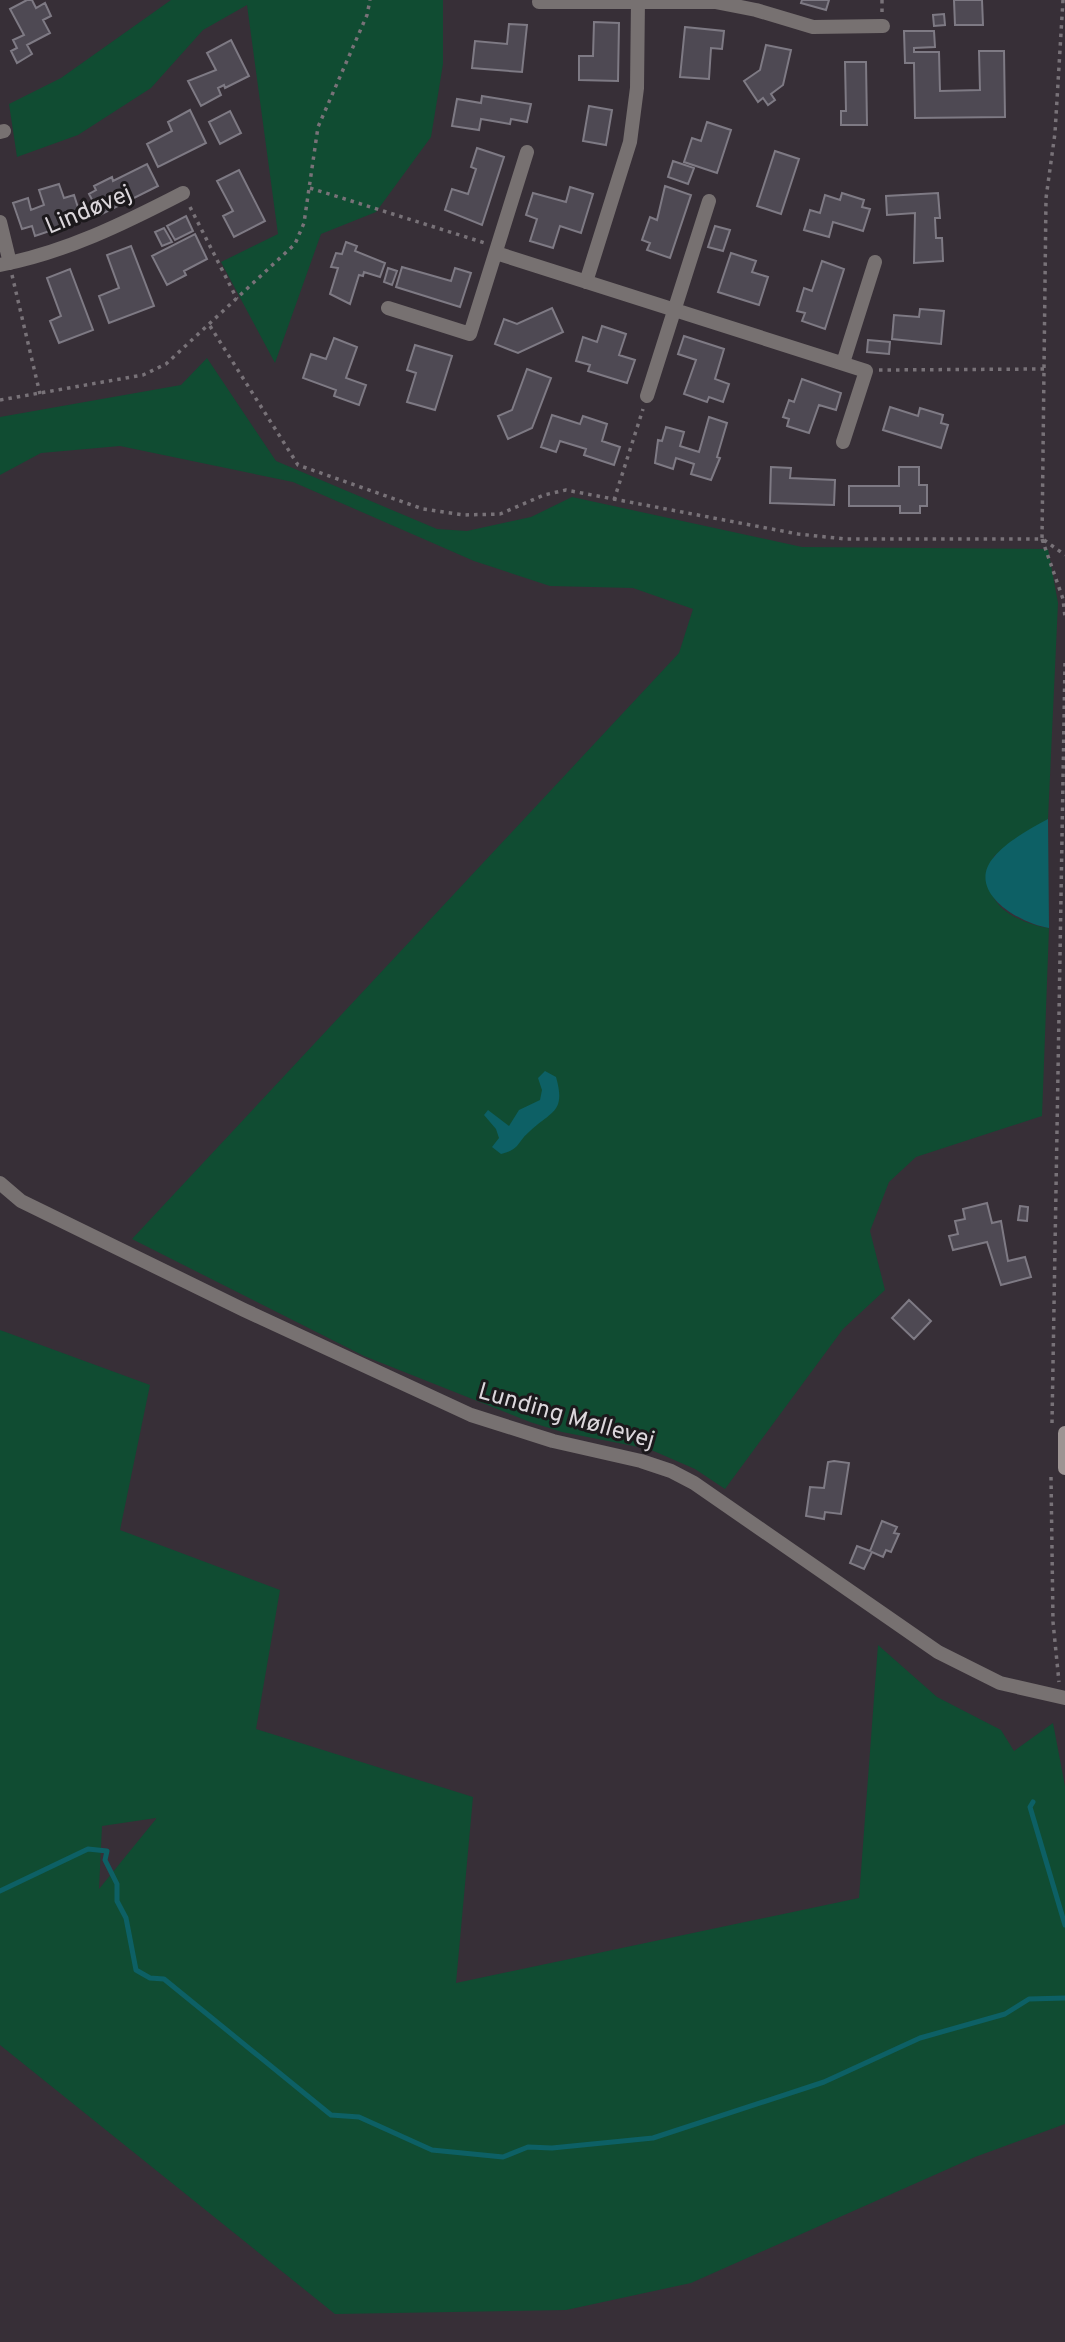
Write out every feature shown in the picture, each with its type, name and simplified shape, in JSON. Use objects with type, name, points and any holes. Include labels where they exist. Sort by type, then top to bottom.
[{"type":"street","points":[[586,282],[630,142],[637,88],[638,1]]},
{"type":"street","points":[[539,2],[715,2],[755,10],[813,27],[883,26]]},
{"type":"street","points":[[388,308],[470,334],[527,152]]},
{"type":"street","name":"Lindøvej","points":[[5,264],[102,235],[183,193]]},
{"type":"street","points":[[647,396],[709,201]]},
{"type":"street","points":[[0,222],[5,264]]},
{"type":"street","points":[[496,253],[866,371],[843,442]]},
{"type":"street","points":[[843,363],[875,262]]},
{"type":"street","name":"Lunding Møllevej","points":[[0,1183],[34,1207],[471,1415],[552,1441],[671,1471],[723,1502],[938,1652],[1000,1683],[1063,1698]]},
{"type":"street","points":[[1058,1434],[1058,1472]]},
{"type":"path","points":[[0,400],[143,375],[166,364],[210,326],[295,244],[304,223],[318,127],[367,15],[370,0]]},
{"type":"path","points":[[1063,0],[1055,133],[1046,198],[1042,539],[1063,599],[1065,617]]},
{"type":"path","points":[[310,188],[490,244],[496,253]]},
{"type":"path","points":[[183,193],[237,299]]},
{"type":"path","points":[[5,264],[40,394]]},
{"type":"path","points":[[210,326],[298,465],[423,509],[464,515],[500,514],[544,495],[566,490],[798,534],[846,539],[1042,539],[1065,555]]},
{"type":"path","points":[[866,371],[1044,369]]},
{"type":"path","points":[[614,500],[647,396]]},
{"type":"path","points":[[1058,1434],[1065,663]]},
{"type":"path","points":[[1058,1472],[1054,1622],[1063,1698]]},
{"type":"green space","points":[[171,0],[443,0],[443,64],[431,137],[376,212],[321,234],[275,363],[221,262],[278,234],[247,5],[203,30],[151,88],[78,135],[17,157],[9,104],[61,78]]},
{"type":"green space","points":[[207,358],[276,461],[437,529],[467,531],[531,517],[572,497],[802,547],[1048,549],[1058,603],[1048,819],[994,856],[991,881],[993,895],[1002,908],[1025,922],[1049,928],[1042,1116],[916,1157],[889,1182],[870,1231],[885,1290],[843,1329],[725,1489],[695,1469],[649,1449],[562,1432],[530,1422],[364,1356],[132,1239],[679,653],[693,609],[633,588],[550,586],[474,561],[293,482],[120,446],[41,453],[0,475],[0,417],[181,385]]},
{"type":"green space","points":[[0,1330],[150,1385],[120,1530],[280,1590],[256,1729],[473,1797],[456,1983],[859,1898],[878,1645],[937,1697],[1001,1730],[1014,1751],[1053,1723],[1065,1786],[1065,2124],[975,2157],[691,2283],[566,2310],[335,2314],[0,2045]],"holes":[[[156,1819],[99,1889],[102,1826]]]},
{"type":"water","points":[[1048,819],[1049,928],[1011,913],[999,904],[986,882],[987,870],[999,851]]},
{"type":"water","points":[[545,1071],[556,1077],[559,1097],[555,1110],[515,1148],[501,1154],[492,1147],[499,1138],[496,1129],[484,1115],[488,1110],[509,1126],[519,1110],[540,1100],[542,1090],[538,1078]]},
{"type":"building","points":[[32,0],[36,8],[45,3],[51,16],[43,20],[50,33],[27,45],[32,54],[17,63],[11,51],[17,48],[13,40],[24,35],[10,9]]},
{"type":"building","points":[[802,0],[829,0],[826,10],[801,3]]},
{"type":"building","points":[[954,0],[982,0],[983,25],[955,25]]},
{"type":"building","points":[[944,14],[945,25],[934,26],[933,15]]},
{"type":"building","points":[[594,22],[619,23],[618,81],[579,80],[579,56],[593,56]]},
{"type":"building","points":[[509,24],[527,25],[522,72],[472,68],[475,41],[507,44]]},
{"type":"building","points":[[685,27],[724,31],[722,49],[711,48],[709,79],[680,77]]},
{"type":"building","points":[[904,31],[934,31],[935,47],[914,48],[914,52],[939,52],[940,91],[980,90],[979,51],[1004,51],[1005,117],[915,118],[914,63],[905,63]]},
{"type":"building","points":[[231,40],[249,76],[225,88],[224,85],[218,88],[221,95],[201,106],[188,81],[216,70],[207,53]]},
{"type":"building","points":[[766,45],[791,50],[783,85],[771,94],[775,100],[768,105],[763,98],[758,102],[744,81],[760,70]]},
{"type":"building","points":[[845,62],[866,62],[867,125],[841,125],[841,111],[846,111]]},
{"type":"building","points":[[482,96],[531,104],[527,122],[511,119],[510,124],[481,119],[479,130],[452,126],[457,99],[481,103]]},
{"type":"building","points":[[589,106],[612,110],[606,145],[583,141]]},
{"type":"building","points":[[190,110],[206,143],[158,167],[147,144],[172,131],[168,122]]},
{"type":"building","points":[[230,111],[241,133],[220,144],[209,122]]},
{"type":"building","points":[[707,122],[731,130],[717,173],[684,162],[692,138],[701,141]]},
{"type":"building","points":[[477,148],[504,157],[482,225],[445,210],[452,189],[468,194],[476,169],[471,167]]},
{"type":"building","points":[[775,151],[799,159],[781,214],[757,206]]},
{"type":"building","points":[[673,161],[694,168],[688,184],[668,177]]},
{"type":"building","points":[[147,164],[158,186],[100,215],[89,194],[96,190],[94,186],[112,177],[113,181]]},
{"type":"building","points":[[239,170],[265,221],[234,237],[223,216],[233,211],[217,181]]},
{"type":"building","points":[[59,184],[64,198],[74,195],[82,220],[35,236],[32,226],[22,229],[13,203],[28,198],[31,210],[44,205],[39,190]]},
{"type":"building","points":[[665,186],[691,195],[670,258],[647,250],[650,243],[642,240],[650,217],[657,220]]},
{"type":"building","points":[[570,187],[593,194],[581,233],[560,226],[553,248],[530,241],[537,219],[526,215],[533,193],[566,202]]},
{"type":"building","points":[[842,193],[864,200],[862,207],[870,209],[863,231],[833,222],[829,237],[804,230],[810,210],[820,213],[825,195],[840,200]]},
{"type":"building","points":[[938,193],[940,218],[935,218],[936,238],[942,238],[943,261],[914,263],[915,213],[887,215],[886,196]]},
{"type":"building","points":[[186,216],[193,231],[175,240],[167,226]]},
{"type":"building","points":[[715,226],[730,230],[723,251],[708,247]]},
{"type":"building","points":[[164,228],[172,242],[162,246],[155,232]]},
{"type":"building","points":[[195,234],[207,259],[184,271],[186,275],[167,285],[152,256]]},
{"type":"building","points":[[346,242],[357,246],[355,251],[385,263],[380,277],[364,272],[363,276],[359,275],[350,304],[330,294],[338,268],[331,267],[336,253],[342,254]]},
{"type":"building","points":[[131,246],[154,306],[109,323],[99,296],[119,288],[107,255]]},
{"type":"building","points":[[731,253],[756,261],[752,272],[768,277],[759,305],[718,292]]},
{"type":"building","points":[[822,261],[844,269],[825,329],[802,321],[805,313],[797,311],[804,288],[812,291]]},
{"type":"building","points":[[402,267],[451,281],[455,268],[471,273],[460,307],[396,287]]},
{"type":"building","points":[[388,268],[397,271],[392,285],[384,282]]},
{"type":"building","points":[[70,269],[93,330],[59,343],[50,321],[61,316],[47,278]]},
{"type":"building","points":[[552,308],[563,332],[518,353],[495,344],[504,319],[517,324]]},
{"type":"building","points":[[920,309],[944,311],[941,344],[892,339],[894,315],[919,317]]},
{"type":"building","points":[[602,326],[626,334],[619,355],[635,360],[627,383],[588,371],[590,365],[576,361],[583,337],[597,342]]},
{"type":"building","points":[[684,336],[724,349],[715,379],[729,384],[723,402],[709,397],[707,402],[684,394],[696,360],[678,354]]},
{"type":"building","points":[[334,338],[357,347],[346,378],[366,385],[359,405],[334,396],[336,390],[303,378],[311,354],[326,359]]},
{"type":"building","points":[[868,340],[890,342],[889,354],[867,352]]},
{"type":"building","points":[[415,345],[452,356],[435,410],[407,402],[416,373],[407,370]]},
{"type":"building","points":[[527,369],[551,378],[532,428],[508,439],[498,416],[512,410]]},
{"type":"building","points":[[802,379],[841,393],[836,410],[819,405],[809,433],[787,426],[789,419],[783,417],[789,400],[794,402]]},
{"type":"building","points":[[890,407],[918,416],[920,408],[943,415],[941,423],[948,425],[941,448],[883,430]]},
{"type":"building","points":[[552,415],[580,424],[583,416],[607,424],[602,441],[620,447],[614,465],[584,455],[586,449],[560,441],[556,452],[541,447]]},
{"type":"building","points":[[709,417],[727,423],[717,457],[720,458],[711,480],[691,474],[694,464],[676,458],[673,469],[655,463],[658,440],[662,441],[666,427],[684,432],[680,446],[699,452]]},
{"type":"building","points":[[771,467],[791,468],[790,478],[835,480],[834,505],[770,503]]},
{"type":"building","points":[[899,467],[919,467],[919,485],[927,485],[927,506],[920,506],[920,513],[900,513],[900,506],[849,506],[849,486],[899,486]]},
{"type":"building","points":[[987,1203],[992,1223],[1001,1221],[1008,1261],[1025,1257],[1031,1277],[1001,1285],[987,1242],[953,1250],[949,1236],[958,1234],[955,1221],[965,1219],[963,1209]]},
{"type":"building","points":[[1020,1206],[1028,1207],[1027,1221],[1018,1220]]},
{"type":"building","points":[[909,1300],[931,1321],[914,1339],[892,1318]]},
{"type":"building","points":[[828,1462],[849,1463],[841,1514],[825,1512],[824,1519],[806,1516],[810,1487],[824,1488]]},
{"type":"building","points":[[882,1521],[897,1527],[894,1533],[899,1534],[891,1552],[886,1550],[883,1557],[872,1552],[864,1569],[850,1563],[857,1546],[870,1551]]},
{"type":"waterway","points":[[1033,1802],[1030,1807],[1065,1925]]},
{"type":"waterway","points":[[0,1891],[88,1849],[107,1851],[105,1860],[117,1884],[117,1901],[126,1918],[136,1970],[150,1978],[164,1979],[331,2115],[359,2117],[432,2150],[503,2157],[528,2147],[552,2148],[653,2138],[824,2082],[920,2038],[1005,2014],[1029,1999],[1065,1998]]}]
